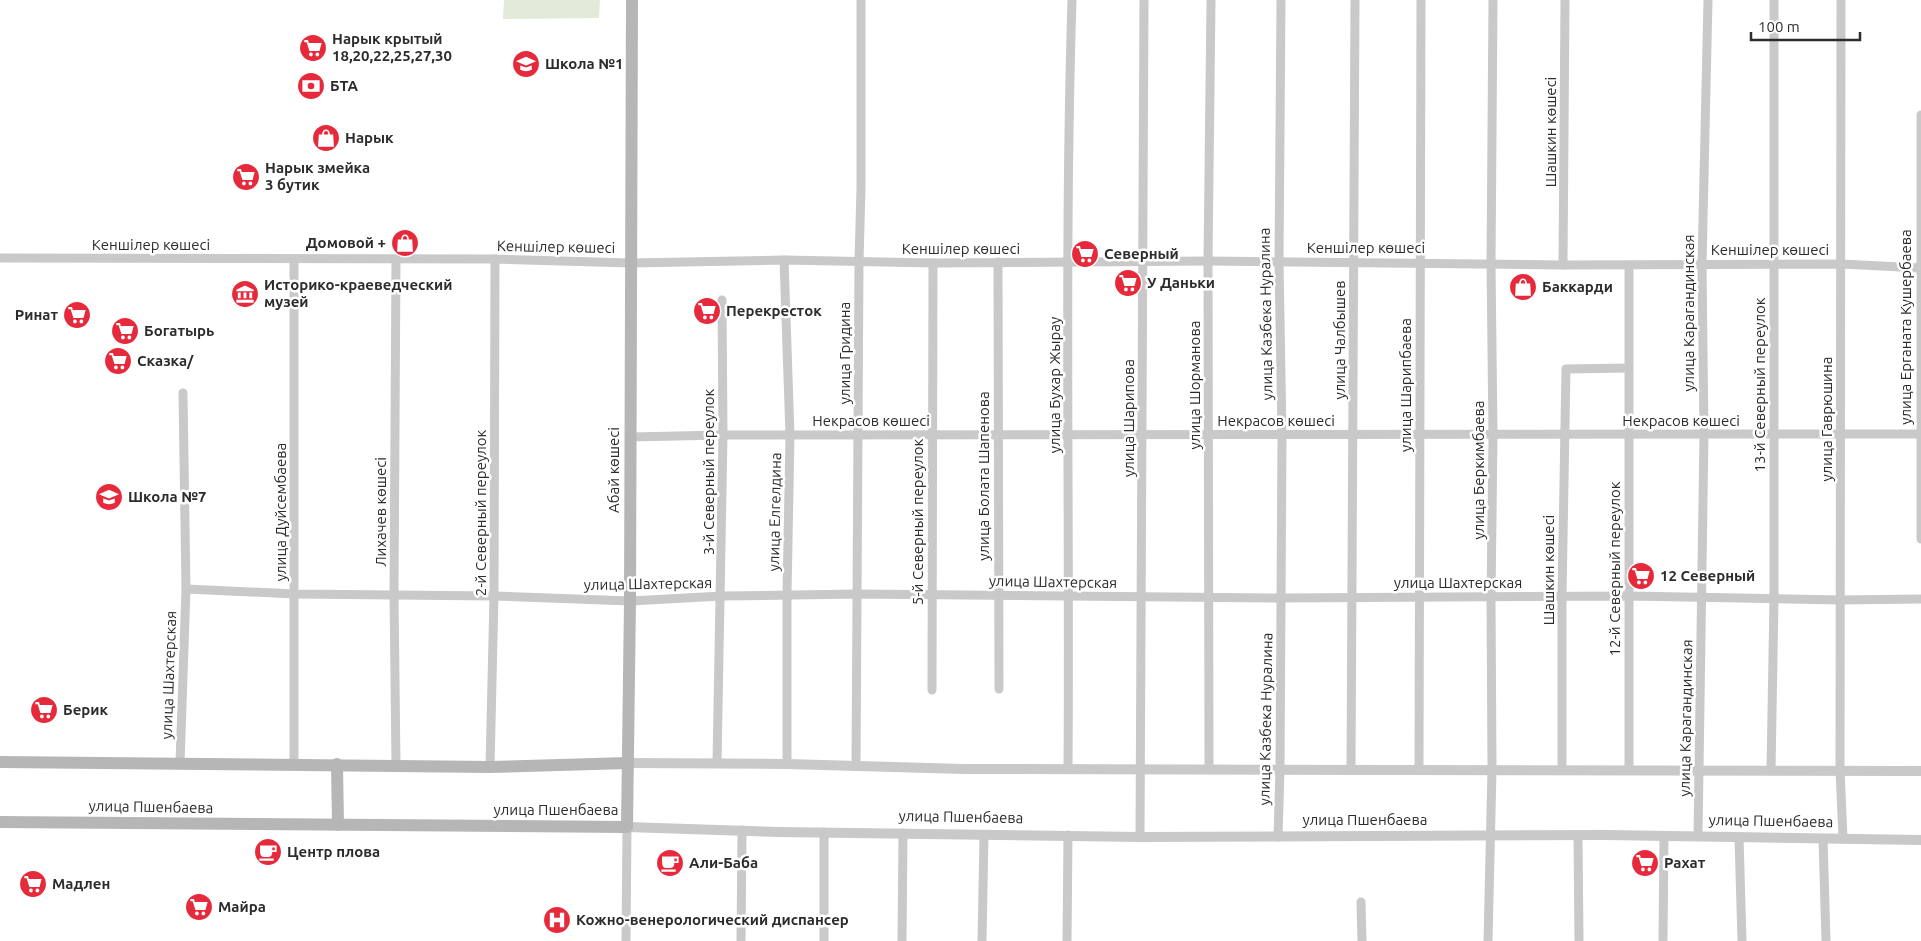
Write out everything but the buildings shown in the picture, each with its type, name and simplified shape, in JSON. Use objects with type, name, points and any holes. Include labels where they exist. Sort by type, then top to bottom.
[{"type":"main road","name":"Абай көшесі","points":[[627,827],[631,437],[632,0]]},
{"type":"main road","points":[[0,762],[337,764],[490,768],[628,763]]},
{"type":"main road","points":[[337,764],[338,824]]},
{"type":"main road","name":"улица Пшенбаева","points":[[0,822],[627,827]]},
{"type":"street","name":"улица Гридина","points":[[856,766],[861,0]]},
{"type":"street","name":"улица Бухар Жырау","points":[[1068,769],[1070,596],[1069,104],[1072,0]]},
{"type":"street","name":"улица Шарипова","points":[[1140,837],[1144,0]]},
{"type":"street","name":"улица Шорманова","points":[[1210,769],[1208,261],[1211,0]]},
{"type":"street","name":"улица Казбека Нуралина","points":[[1278,837],[1282,435],[1279,262],[1281,0]]},
{"type":"street","name":"улица Чалбышев","points":[[1351,770],[1355,0]]},
{"type":"street","name":"улица Шарипбаева","points":[[1419,770],[1421,0]]},
{"type":"street","name":"улица Беркимбаева","points":[[1488,941],[1492,770],[1491,598],[1493,435],[1491,264],[1493,0]]},
{"type":"street","name":"Шашкин көшесі","points":[[1563,265],[1565,0]]},
{"type":"street","name":"улица Карагандинская","points":[[1698,836],[1704,434],[1702,265],[1708,0]]},
{"type":"street","name":"13-й Северный переулок","points":[[1771,770],[1774,599],[1774,0]]},
{"type":"street","name":"улица Гаврюшина","points":[[1841,0],[1840,770],[1843,838]]},
{"type":"street","name":"улица Ерганата Кушербаева","points":[[1921,116],[1921,539]]},
{"type":"street","name":"Кеншілер көшесі","points":[[0,258],[496,259],[631,263],[784,260],[933,263],[1208,261],[1563,265],[1841,264],[1920,268]]},
{"type":"street","name":"2-й Северный переулок","points":[[490,768],[494,596],[496,259]]},
{"type":"street","name":"улица Дуйсембаева","points":[[294,260],[294,764]]},
{"type":"street","name":"Лихачев көшесі","points":[[396,260],[394,595],[396,765]]},
{"type":"street","name":"улица Елгелдина","points":[[784,260],[790,435],[787,595],[787,764]]},
{"type":"street","name":"улица Болата Шапенова","points":[[998,262],[999,689]]},
{"type":"street","name":"5-й Северный переулок","points":[[932,690],[933,263]]},
{"type":"street","name":"12-й Северный переулок","points":[[1629,264],[1629,770]]},
{"type":"street","name":"3-й Северный переулок","points":[[717,763],[722,596],[722,300]]},
{"type":"street","name":"Шашкин көшесі","points":[[1562,770],[1562,597],[1566,370],[1628,368]]},
{"type":"street","name":"улица Шахтерская","points":[[180,763],[186,588],[183,393]]},
{"type":"street","name":"Некрасов көшесі","points":[[631,437],[723,435],[1920,434]]},
{"type":"street","name":"улица Шахтерская","points":[[186,588],[295,594],[494,596],[630,601],[722,596],[857,594],[1281,598],[1629,596],[1840,600],[1921,599]]},
{"type":"street","points":[[628,763],[1068,769],[1921,770]]},
{"type":"street","name":"улица Пшенбаева","points":[[627,827],[1140,837],[1698,836],[1921,840]]},
{"type":"street","name":"Абай көшесі","points":[[626,941],[627,827]]},
{"type":"street","points":[[741,941],[742,830]]},
{"type":"street","points":[[824,832],[824,941]]},
{"type":"street","points":[[902,941],[904,833]]},
{"type":"street","points":[[982,941],[984,835]]},
{"type":"street","points":[[1067,941],[1068,835]]},
{"type":"street","points":[[1578,836],[1579,941]]},
{"type":"street","points":[[1663,941],[1664,836]]},
{"type":"street","points":[[1739,837],[1742,941]]},
{"type":"street","points":[[1823,838],[1826,941]]},
{"type":"street","points":[[1361,902],[1362,941]]},
{"type":"green space","points":[[504,0],[600,0],[599,18],[503,19]]},
{"type":"place","name":"Нарык крытый 18,20,22,25,27,30","points":[[313,48]]},
{"type":"place","name":"Школа №1","points":[[526,64]]},
{"type":"place","name":"БТА","points":[[311,86]]},
{"type":"place","name":"Нарык","points":[[326,138]]},
{"type":"place","name":"Нарык змейка 3 бутик","points":[[246,177]]},
{"type":"place","name":"Домовой +","points":[[405,243]]},
{"type":"place","name":"Северный","points":[[1085,254]]},
{"type":"place","name":"У Даньки","points":[[1128,283]]},
{"type":"place","name":"Баккарди","points":[[1523,287]]},
{"type":"place","name":"Историко-краеведческий музей","points":[[245,294]]},
{"type":"place","name":"Перекресток","points":[[707,311]]},
{"type":"place","name":"Ринат","points":[[77,315]]},
{"type":"place","name":"Богатырь","points":[[125,331]]},
{"type":"place","name":"Сказка/","points":[[118,361]]},
{"type":"place","name":"Школа №7","points":[[109,497]]},
{"type":"place","name":"12 Северный","points":[[1641,576]]},
{"type":"place","name":"Берик","points":[[44,710]]},
{"type":"place","name":"Центр плова","points":[[268,852]]},
{"type":"place","name":"Али-Баба","points":[[670,863]]},
{"type":"place","name":"Рахат","points":[[1645,863]]},
{"type":"place","name":"Мадлен","points":[[33,884]]},
{"type":"place","name":"Майра","points":[[199,907]]},
{"type":"place","name":"Кожно-венерологический диспансер","points":[[557,920]]}]
